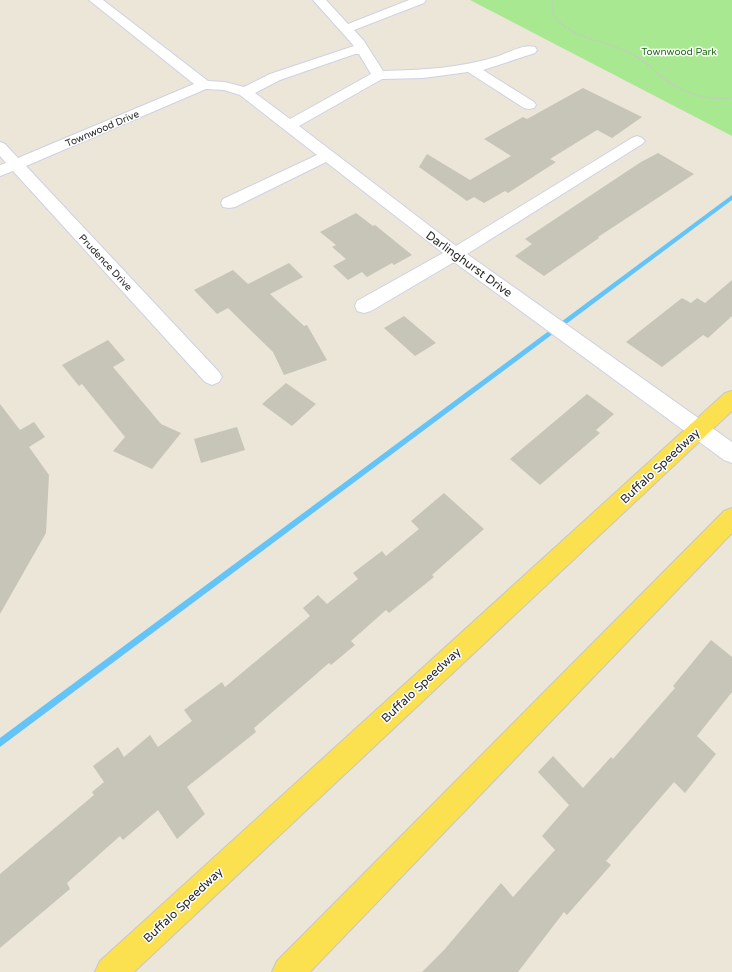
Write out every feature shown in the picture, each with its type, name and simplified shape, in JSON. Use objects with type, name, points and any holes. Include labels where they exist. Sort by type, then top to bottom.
[{"type":"main road","name":"Buffalo Speedway","points":[[111,972],[732,399]]},
{"type":"main road","points":[[288,972],[732,518]]},
{"type":"street","points":[[95,0],[204,85]]},
{"type":"street","points":[[346,29],[420,0]]},
{"type":"street","points":[[323,1],[363,50],[379,75]]},
{"type":"street","points":[[245,92],[275,77],[354,50],[363,50]]},
{"type":"street","points":[[288,126],[379,75],[423,74],[471,68],[482,66],[530,50]]},
{"type":"street","points":[[471,68],[528,105]]},
{"type":"street","name":"Darlinghurst Drive","points":[[204,85],[225,86],[245,92],[455,254],[732,454]]},
{"type":"street","name":"Townwood Drive","points":[[0,171],[204,85]]},
{"type":"street","points":[[364,306],[455,254],[638,141]]},
{"type":"street","name":"Prudence Drive","points":[[0,147],[212,377]]},
{"type":"street","points":[[229,203],[327,156]]},
{"type":"path","points":[[553,0],[553,16],[556,20],[569,29],[637,57],[676,88],[705,98],[732,98]]},
{"type":"green space","name":"Townwood Park","points":[[470,0],[732,0],[732,136]]},
{"type":"building","points":[[583,88],[642,117],[612,138],[597,130],[550,159],[556,162],[508,193],[505,191],[484,203],[474,197],[467,201],[419,167],[427,154],[470,180],[511,156],[484,139],[523,117],[527,119]]},
{"type":"building","points":[[658,153],[694,174],[598,237],[599,238],[544,276],[515,256],[532,244],[525,239],[641,162]]},
{"type":"building","points":[[356,213],[373,226],[375,225],[412,255],[394,265],[392,263],[367,277],[362,272],[348,280],[333,266],[346,259],[332,247],[336,245],[320,232]]},
{"type":"building","points":[[289,263],[303,277],[270,294],[304,326],[307,325],[327,360],[284,375],[273,352],[228,308],[217,314],[194,290],[233,270],[248,284]]},
{"type":"building","points":[[732,280],[732,316],[708,338],[703,335],[662,367],[626,342],[682,298],[691,303],[697,298],[705,303]]},
{"type":"building","points":[[404,316],[436,343],[415,356],[384,328]]},
{"type":"building","points":[[108,340],[125,360],[113,367],[161,424],[181,433],[152,469],[113,451],[125,437],[82,384],[79,386],[62,365]]},
{"type":"building","points":[[286,383],[316,404],[292,426],[262,404]]},
{"type":"building","points":[[587,394],[614,414],[596,430],[600,433],[540,485],[510,459]]},
{"type":"building","points":[[0,404],[20,430],[34,422],[45,437],[29,447],[49,475],[46,533],[0,614]]},
{"type":"building","points":[[237,427],[245,450],[201,463],[194,439]]},
{"type":"building","points":[[444,493],[484,529],[432,575],[434,577],[389,613],[386,610],[351,641],[355,645],[331,665],[329,663],[254,728],[256,732],[187,787],[205,814],[177,839],[158,810],[123,840],[120,836],[67,883],[70,889],[0,948],[0,874],[94,795],[92,792],[104,782],[93,766],[118,747],[124,757],[150,735],[158,747],[192,721],[184,710],[222,682],[225,687],[310,616],[303,608],[318,595],[327,604],[358,579],[353,573],[382,551],[386,556],[419,529],[411,521]]},
{"type":"building","points":[[711,640],[732,657],[732,692],[697,736],[716,754],[685,793],[674,782],[606,861],[611,865],[567,915],[564,912],[518,972],[422,972],[444,950],[501,883],[513,897],[555,850],[542,836],[569,805],[538,772],[553,756],[583,788],[611,757],[613,759],[675,688],[673,686]]},
{"type":"waterway","points":[[0,743],[732,197]]}]
